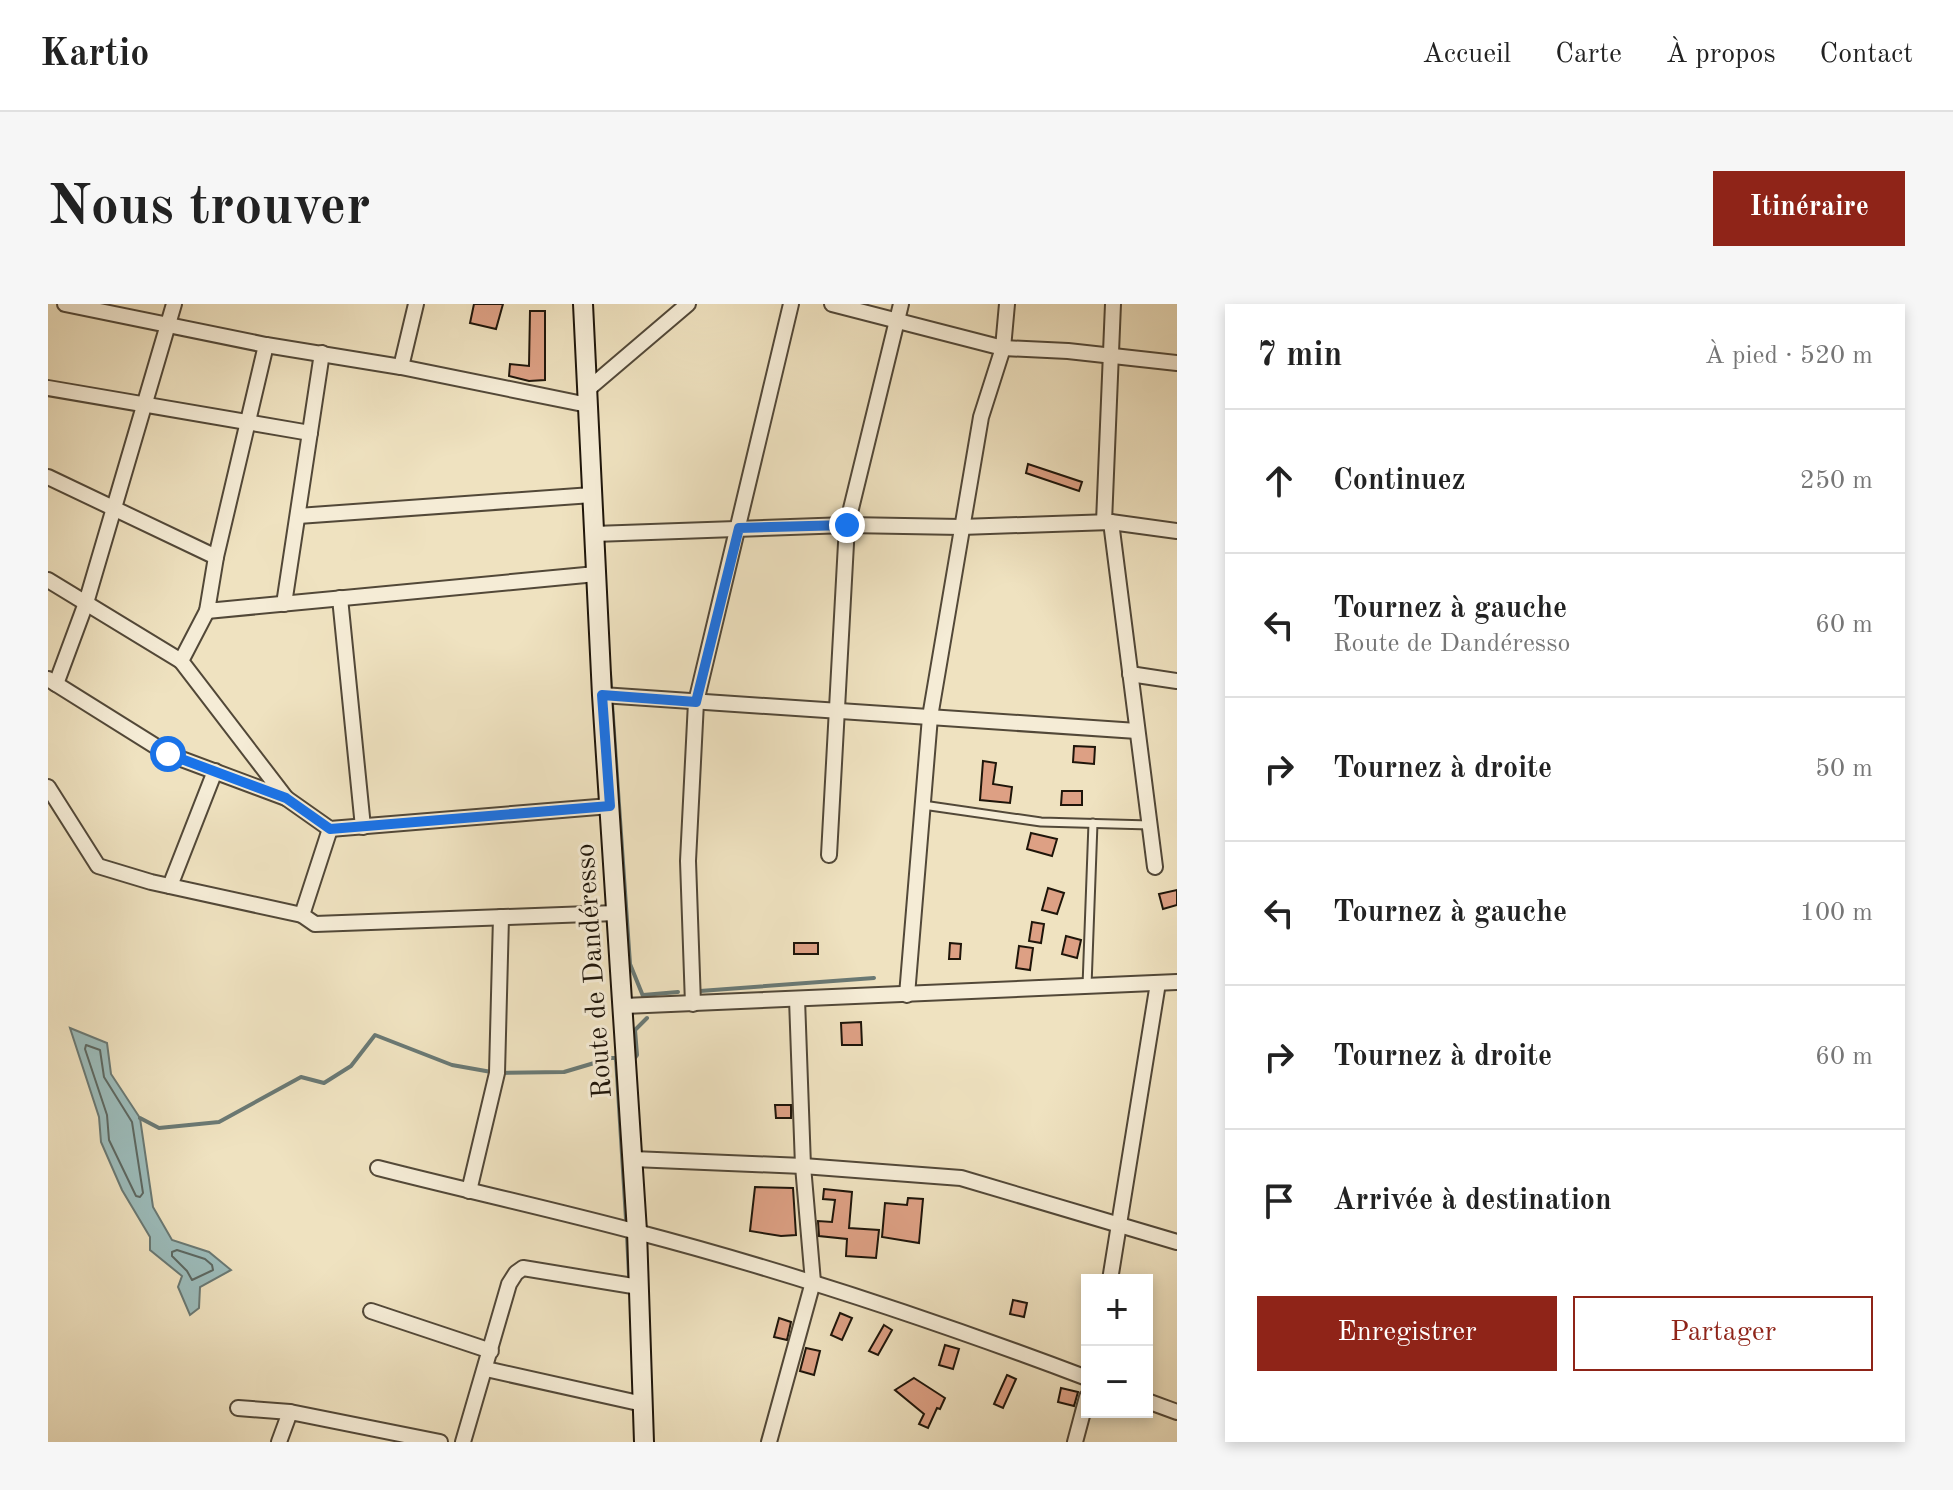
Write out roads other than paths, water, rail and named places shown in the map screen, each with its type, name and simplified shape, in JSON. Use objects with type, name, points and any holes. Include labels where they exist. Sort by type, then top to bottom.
[{"type":"street","points":[[65,304],[266,345],[587,398],[688,304]]},
{"type":"street","points":[[174,304],[86,603],[52,682],[168,754],[286,798],[330,829],[610,806]]},
{"type":"street","points":[[401,367],[416,304]]},
{"type":"street","name":"Route de Dandéresso","points":[[583,304],[602,695],[637,1231],[644,1442]]},
{"type":"street","points":[[693,1004],[688,861],[696,702],[791,304]]},
{"type":"street","points":[[832,304],[1003,348],[1177,363]]},
{"type":"street","points":[[829,855],[847,525],[901,304]]},
{"type":"street","points":[[907,995],[930,717],[981,417],[1003,348],[1007,304]]},
{"type":"street","points":[[1113,304],[1108,522],[1155,867]]},
{"type":"street","points":[[181,661],[207,611],[216,557],[266,345]]},
{"type":"street","points":[[284,604],[322,353]]},
{"type":"street","points":[[48,388],[310,433]]},
{"type":"street","points":[[48,477],[216,557]]},
{"type":"street","points":[[298,516],[592,495]]},
{"type":"street","points":[[594,534],[847,525],[961,527],[1108,522],[1177,531]]},
{"type":"street","points":[[207,611],[596,574]]},
{"type":"street","points":[[48,580],[181,661],[286,798]]},
{"type":"street","points":[[340,598],[363,827]]},
{"type":"street","points":[[1130,674],[1177,681]]},
{"type":"street","points":[[602,695],[1137,731]]},
{"type":"street","points":[[170,886],[215,771]]},
{"type":"street","points":[[48,787],[98,866],[170,886],[302,915],[315,924],[616,913]]},
{"type":"street","points":[[302,915],[330,829]]},
{"type":"street","points":[[469,1191],[497,1073],[501,917]]},
{"type":"street","points":[[624,1006],[1177,982]]},
{"type":"street","points":[[1111,1274],[1158,983]]},
{"type":"street","points":[[769,1442],[813,1282],[803,1166],[797,999]]},
{"type":"street","points":[[633,1159],[803,1166],[961,1178],[1177,1242]]},
{"type":"street","points":[[378,1168],[637,1231],[813,1282],[1081,1376]]},
{"type":"street","points":[[463,1442],[509,1284],[516,1273],[523,1268],[639,1287]]},
{"type":"street","points":[[371,1311],[491,1351]]},
{"type":"street","points":[[486,1369],[643,1404]]},
{"type":"street","points":[[1153,1403],[1177,1412]]},
{"type":"street","points":[[238,1408],[290,1412],[440,1442]]},
{"type":"street","points":[[279,1442],[290,1412]]},
{"type":"street","points":[[1075,1442],[1081,1418]]},
{"type":"lane","points":[[923,805],[1041,822],[1150,825]]},
{"type":"lane","points":[[1087,986],[1093,823]]},
{"type":"water","points":[[70,1028],[107,1043],[111,1074],[140,1118],[153,1207],[172,1240],[209,1252],[231,1270],[200,1287],[199,1308],[190,1315],[178,1287],[182,1276],[150,1250],[150,1237],[122,1190],[101,1142],[99,1117]]},
{"type":"waterway","points":[[610,673],[611,690]]},
{"type":"waterway","points":[[612,704],[630,964],[645,1001]]},
{"type":"waterway","points":[[700,991],[874,978]]},
{"type":"waterway","points":[[643,995],[678,992]]},
{"type":"waterway","points":[[634,1059],[637,1055],[635,1030],[647,1018]]},
{"type":"waterway","points":[[140,1118],[159,1128],[219,1122],[301,1077],[324,1083],[351,1066],[375,1035],[452,1065],[497,1073],[564,1072],[621,1058]]},
{"type":"waterway","points":[[616,1058],[626,1219]]},
{"type":"waterway","points":[[627,1235],[629,1275]]}]
